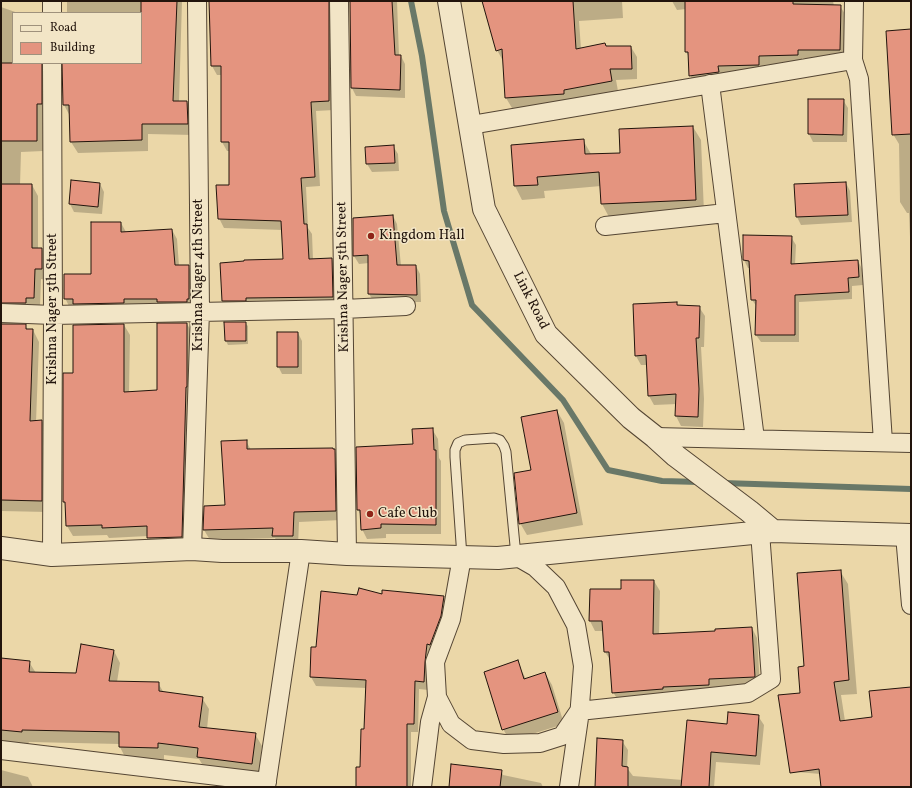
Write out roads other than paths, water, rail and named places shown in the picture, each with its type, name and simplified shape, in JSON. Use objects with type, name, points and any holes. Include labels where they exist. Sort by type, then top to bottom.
[{"type":"street","points":[[52,1],[52,12]]},
{"type":"street","name":"Krishna Nager 4th Street","points":[[192,549],[200,311],[197,1]]},
{"type":"street","name":"Krishna Nager 5th Street","points":[[339,1],[347,554]]},
{"type":"street","name":"Link Road","points":[[449,1],[484,209],[546,334],[631,418],[676,456],[749,511],[766,531]]},
{"type":"street","points":[[854,1],[853,60],[859,79],[884,442]]},
{"type":"street","points":[[471,125],[853,60]]},
{"type":"street","name":"Krishna Nager 3th Street","points":[[52,64],[52,555]]},
{"type":"street","points":[[710,84],[755,439]]},
{"type":"street","points":[[606,226],[726,213]]},
{"type":"street","points":[[1,313],[53,315],[344,309],[406,306]]},
{"type":"street","points":[[655,437],[911,443]]},
{"type":"street","points":[[1,548],[52,555],[192,549],[222,551],[302,551],[347,554],[498,558],[766,531],[908,535],[911,605]]},
{"type":"street","points":[[437,697],[451,724],[472,740],[504,744],[540,743],[562,736],[579,711],[748,693],[771,679],[766,531]]},
{"type":"street","points":[[1,750],[267,784],[302,551]]},
{"type":"street","points":[[516,556],[535,567],[556,587],[576,625],[583,666],[570,787]]},
{"type":"street","points":[[422,787],[430,722],[437,697],[435,662],[451,620],[462,557]]},
{"type":"lane","points":[[462,557],[454,456],[455,450],[458,443],[465,440],[494,438],[500,440],[506,452],[516,556]]},
{"type":"waterway","points":[[411,1],[422,56],[444,211],[472,305],[563,400],[608,470],[662,481],[700,482]]},
{"type":"waterway","points":[[723,483],[911,489]]},
{"type":"place","name":"Kingdom Hall","points":[[371,236]]},
{"type":"place","name":"Cafe Club","points":[[370,514]]}]
